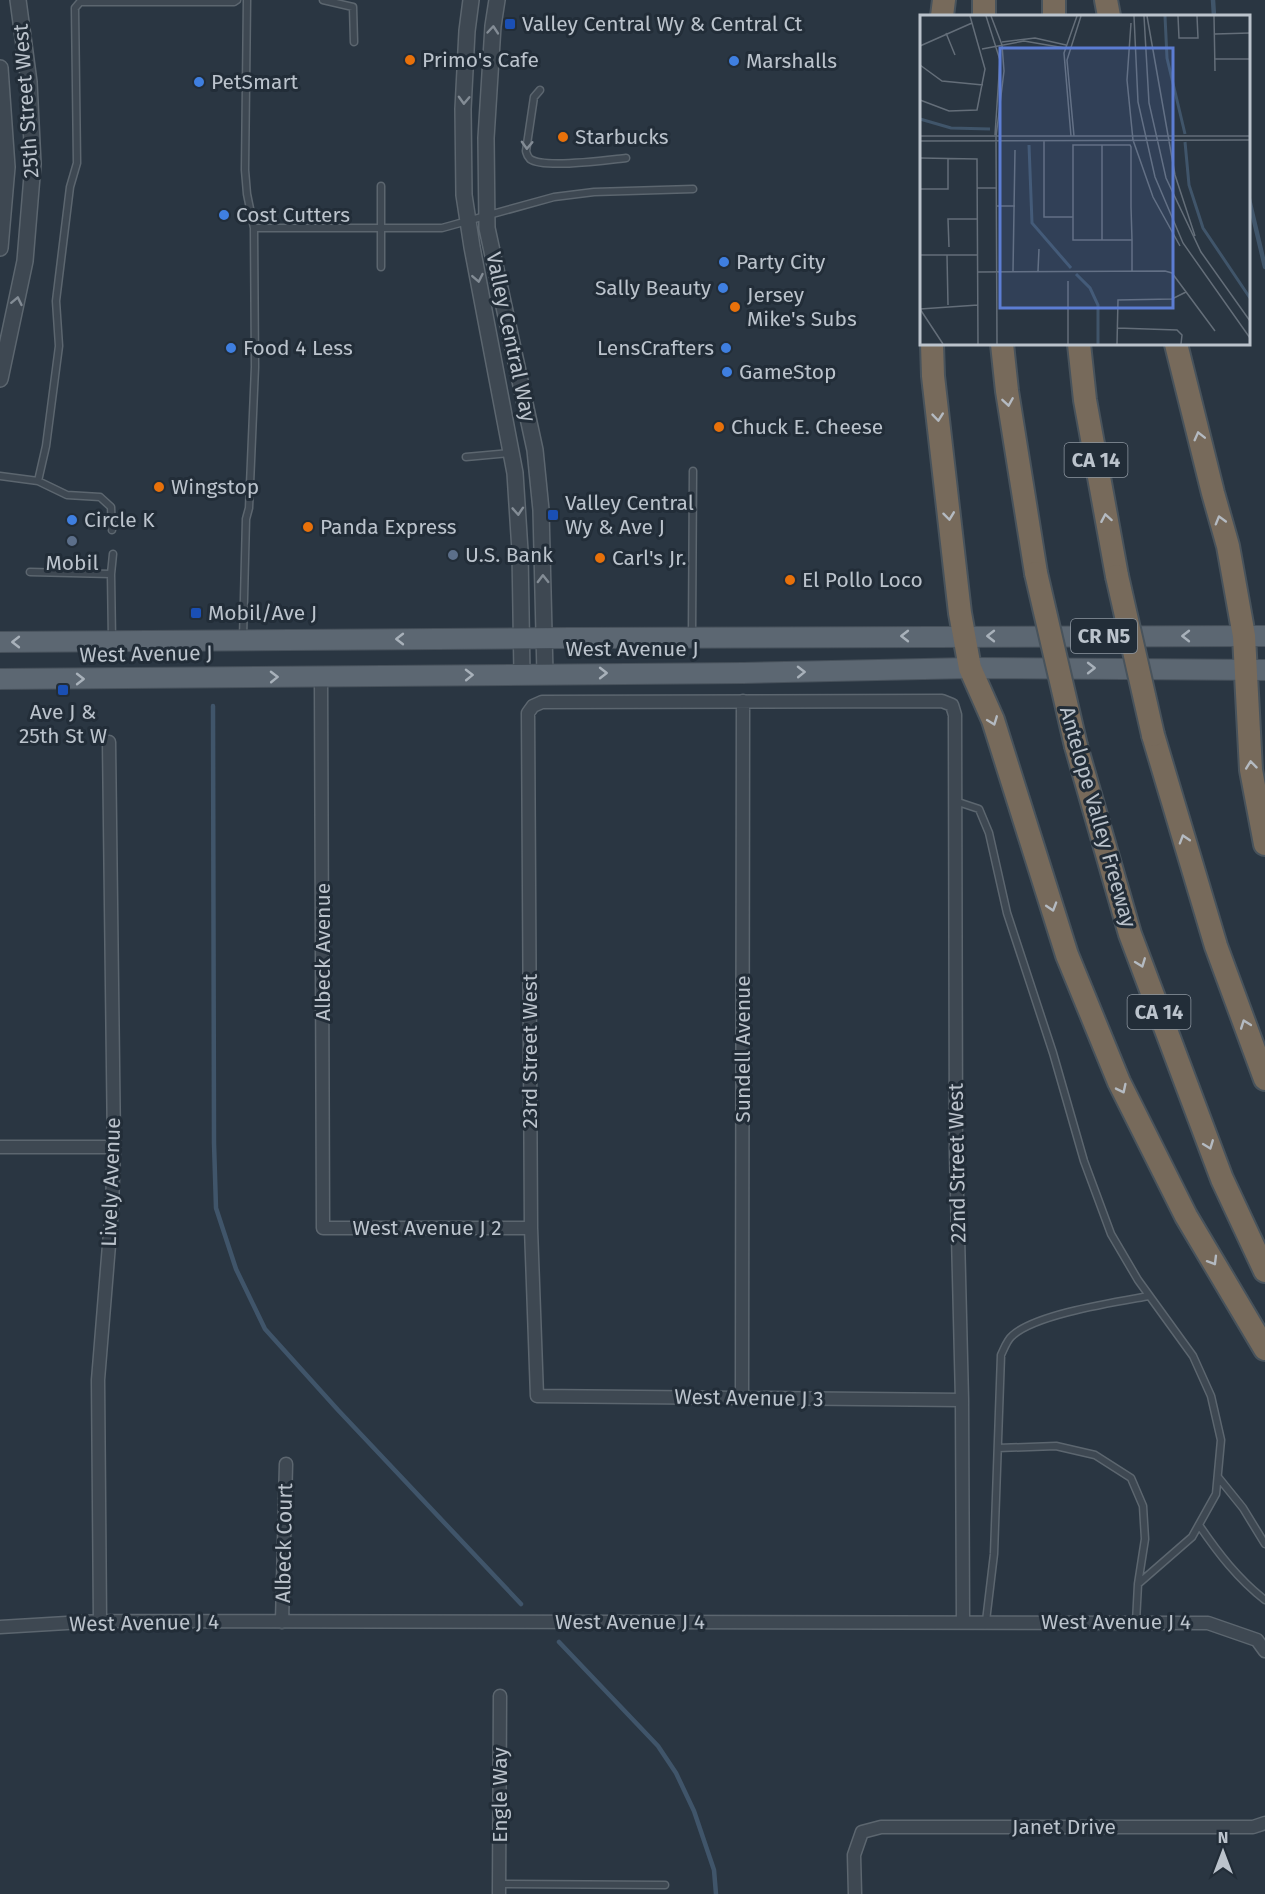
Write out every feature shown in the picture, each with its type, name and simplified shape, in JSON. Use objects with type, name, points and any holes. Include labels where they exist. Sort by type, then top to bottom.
[{"type":"highway","points":[[942,15],[944,0]]},
{"type":"highway","points":[[1053,0],[1054,15]]},
{"type":"highway","points":[[1106,0],[1109,15]]},
{"type":"highway","points":[[932,345],[942,458],[970,668],[993,720],[1067,954],[1119,1082],[1186,1216],[1265,1349]]},
{"type":"highway","name":"Antelope Valley Freeway","points":[[1002,345],[1007,391],[1036,573],[1076,746],[1130,934],[1222,1179],[1265,1271]]},
{"type":"highway","name":"CA 14","points":[[1079,345],[1085,400],[1117,576],[1153,735],[1215,946],[1265,1078]]},
{"type":"highway","points":[[1176,345],[1213,493],[1255,636],[1251,770],[1265,844]]},
{"type":"main road","name":"West Avenue J","points":[[0,642],[1255,636]]},
{"type":"main road","name":"West Avenue J","points":[[0,679],[743,673],[970,668],[1255,670]]},
{"type":"street","name":"25th Street West","points":[[0,379],[25,261],[33,164],[29,82],[18,0]]},
{"type":"street","name":"Valley Central Way","points":[[471,0],[463,108],[464,195],[512,453],[520,551],[522,674]]},
{"type":"street","name":"Valley Central Way","points":[[497,0],[493,26],[488,108],[486,215],[512,351],[536,450],[541,510],[545,674]]},
{"type":"street","name":"25th Street West","points":[[0,68],[7,167],[0,248]]},
{"type":"street","name":"Albeck Avenue","points":[[321,676],[323,1228]]},
{"type":"street","name":"22nd Street West","points":[[743,701],[942,701],[951,705],[956,716],[956,1153],[962,1400],[963,1622]]},
{"type":"street","name":"23rd Street West","points":[[537,1396],[531,1228],[528,713],[533,706],[542,702],[743,701]]},
{"type":"street","name":"Sundell Avenue","points":[[742,1398],[743,701]]},
{"type":"street","name":"Lively Avenue","points":[[100,1621],[98,1380],[112,1208],[114,1147],[109,742]]},
{"type":"street","points":[[0,1147],[114,1147]]},
{"type":"street","name":"West Avenue J 2","points":[[323,1228],[531,1228]]},
{"type":"street","name":"West Avenue J 3","points":[[537,1396],[962,1400]]},
{"type":"street","name":"Albeck Court","points":[[282,1622],[286,1464]]},
{"type":"street","name":"West Avenue J 4","points":[[0,1627],[100,1621],[1208,1623],[1257,1640],[1265,1651]]},
{"type":"street","name":"Engle Way","points":[[499,1889],[500,1696]]},
{"type":"street","name":"Janet Drive","points":[[855,1894],[854,1855],[862,1832],[881,1827],[1253,1827],[1265,1823]]},
{"type":"lane","points":[[38,482],[46,446],[59,346],[56,301],[70,187],[77,163],[75,8],[80,2],[234,2],[237,0]]},
{"type":"lane","points":[[243,640],[246,519],[249,508],[255,367],[254,228],[245,170],[247,0]]},
{"type":"lane","points":[[322,0],[353,7],[354,42]]},
{"type":"lane","points":[[540,90],[534,97],[526,151],[531,160],[551,164],[626,158]]},
{"type":"lane","points":[[381,186],[381,267]]},
{"type":"lane","points":[[254,228],[442,228],[564,196],[594,192],[693,189]]},
{"type":"lane","points":[[466,457],[512,453]]},
{"type":"lane","points":[[692,637],[693,471]]},
{"type":"lane","points":[[0,476],[38,482],[67,495],[100,497],[111,507],[112,530]]},
{"type":"lane","points":[[112,554],[112,643]]},
{"type":"lane","points":[[30,572],[111,574]]},
{"type":"lane","points":[[955,801],[979,809],[985,825],[1008,913],[1053,1053],[1083,1161],[1111,1234],[1137,1280],[1193,1356],[1211,1396],[1221,1440],[1216,1494],[1192,1537],[1138,1584]]},
{"type":"lane","points":[[986,1621],[994,1554],[1001,1356],[1010,1337],[1025,1326],[1090,1307],[1149,1296]]},
{"type":"lane","points":[[998,1448],[1056,1446],[1095,1455],[1131,1478],[1143,1506],[1145,1539],[1138,1584],[1136,1622]]},
{"type":"lane","points":[[1218,1476],[1243,1508],[1265,1544]]},
{"type":"lane","points":[[1198,1525],[1223,1560],[1249,1588],[1265,1600]]},
{"type":"lane","points":[[499,1889],[665,1885]]},
{"type":"waterway","points":[[1213,0],[1214,15]]},
{"type":"waterway","points":[[1250,203],[1265,267]]},
{"type":"waterway","points":[[213,706],[216,1208],[236,1269],[265,1329],[521,1604]]},
{"type":"waterway","points":[[559,1642],[658,1746],[676,1773],[694,1811],[714,1870],[716,1894]]},
{"type":"place","name":"Valley Central Wy & Central Ct","points":[[510,24]]},
{"type":"place","name":"Primo's Cafe","points":[[410,60]]},
{"type":"place","name":"Marshalls","points":[[734,61]]},
{"type":"place","name":"PetSmart","points":[[199,82]]},
{"type":"place","name":"Starbucks","points":[[563,137]]},
{"type":"place","name":"Cost Cutters","points":[[224,215]]},
{"type":"place","name":"Party City","points":[[724,262]]},
{"type":"place","name":"Sally Beauty","points":[[723,288]]},
{"type":"place","name":"Jersey Mike's Subs","points":[[735,307]]},
{"type":"place","name":"Food 4 Less","points":[[231,348]]},
{"type":"place","name":"LensCrafters","points":[[726,348]]},
{"type":"place","name":"GameStop","points":[[727,372]]},
{"type":"place","name":"Chuck E. Cheese","points":[[719,427]]},
{"type":"place","name":"Wingstop","points":[[159,487]]},
{"type":"place","name":"Valley Central Wy & Ave J","points":[[553,515]]},
{"type":"place","name":"Circle K","points":[[72,520]]},
{"type":"place","name":"Panda Express","points":[[308,527]]},
{"type":"place","name":"Mobil","points":[[72,541]]},
{"type":"place","name":"U.S. Bank","points":[[453,555]]},
{"type":"place","name":"Carl's Jr.","points":[[600,558]]},
{"type":"place","name":"El Pollo Loco","points":[[790,580]]},
{"type":"place","name":"Mobil/Ave J","points":[[196,613]]},
{"type":"place","name":"Ave J & 25th St W","points":[[63,690]]}]
